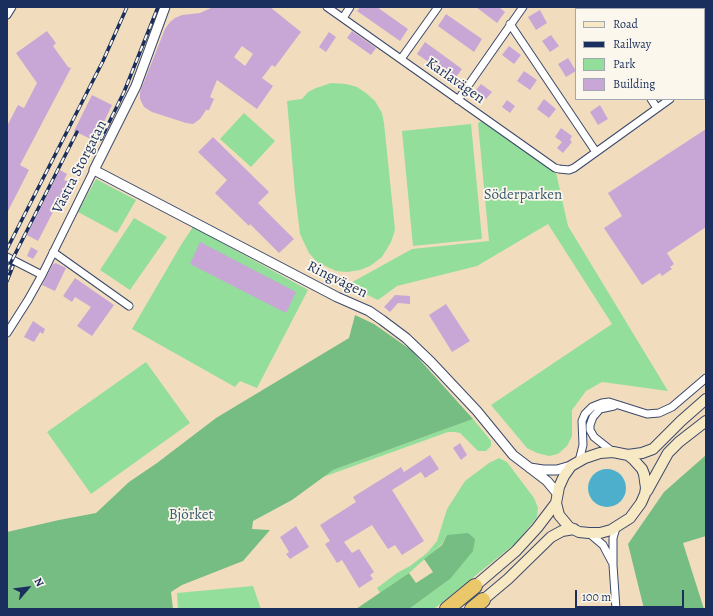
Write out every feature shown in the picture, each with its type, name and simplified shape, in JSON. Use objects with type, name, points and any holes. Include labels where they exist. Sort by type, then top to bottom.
[{"type":"highway","points":[[447,609],[475,586]]},
{"type":"highway","points":[[472,609],[483,600]]},
{"type":"main road","points":[[475,586],[516,550],[537,528],[556,498],[561,481],[575,464],[595,454],[613,452],[628,455],[642,453],[653,449],[706,399]]},
{"type":"main road","points":[[483,600],[508,579],[551,537],[562,531],[574,530],[589,533],[606,532],[616,528],[630,518],[636,511],[668,453],[679,442],[706,421]]},
{"type":"main road","points":[[628,455],[638,464],[644,474],[645,494]]},
{"type":"main road","points":[[556,498],[559,515],[565,524],[574,530]]},
{"type":"street","points":[[7,15],[12,7]]},
{"type":"street","name":"Västra Storgatan","points":[[7,332],[42,275],[136,86],[165,7]]},
{"type":"street","name":"Karlavägen","points":[[327,7],[555,168],[569,170],[596,152]]},
{"type":"street","points":[[343,18],[350,7]]},
{"type":"street","points":[[401,59],[438,7]]},
{"type":"street","points":[[458,100],[523,7]]},
{"type":"street","points":[[510,24],[596,152],[669,100]]},
{"type":"street","points":[[652,100],[657,108]]},
{"type":"street","name":"Ringvägen","points":[[94,170],[369,311],[382,320],[406,338],[431,362],[477,411],[513,455],[528,468],[547,481],[556,498]]},
{"type":"street","points":[[53,252],[129,306]]},
{"type":"street","points":[[7,258],[42,275]]},
{"type":"street","points":[[528,468],[557,470],[575,464],[583,445],[582,421],[585,414],[592,407],[609,402],[647,414],[659,413],[672,407],[706,378]]},
{"type":"street","points":[[613,452],[594,437],[590,430],[590,425],[593,416],[600,409],[618,405]]},
{"type":"street","points":[[616,528],[613,538],[616,609]]},
{"type":"street","points":[[589,533],[603,545],[613,565]]},
{"type":"green space","points":[[331,83],[346,84],[357,87],[375,101],[382,113],[395,230],[391,242],[382,257],[370,266],[360,270],[347,272],[336,271],[317,262],[309,253],[300,234],[287,101],[302,99],[308,92]]},
{"type":"green space","points":[[244,113],[275,141],[251,167],[220,139]]},
{"type":"green space","name":"Söderparken","points":[[486,119],[555,168],[568,226],[668,391],[602,382],[586,391],[572,410],[572,436],[567,446],[558,454],[549,456],[537,453],[527,448],[491,405],[612,324],[548,224],[477,266],[397,286],[378,300],[347,285],[412,249],[489,241],[478,123]]},
{"type":"green space","points":[[471,124],[482,239],[413,246],[402,131]]},
{"type":"green space","points":[[96,179],[136,200],[117,233],[78,212]]},
{"type":"green space","points":[[134,218],[167,237],[130,290],[100,270]]},
{"type":"green space","points":[[193,227],[308,290],[257,388],[240,381],[235,387],[132,329]]},
{"type":"green space","name":"Björket","points":[[355,315],[374,324],[411,350],[473,419],[333,470],[292,500],[253,521],[252,529],[270,530],[243,561],[182,585],[171,592],[173,609],[9,609],[7,607],[7,532],[96,513],[129,482],[157,463],[216,418],[349,338]]},
{"type":"green space","points":[[146,362],[190,423],[91,494],[47,432]]},
{"type":"green space","points":[[473,419],[491,441],[491,446],[486,451],[478,451],[460,433],[448,432],[323,477],[333,470]]},
{"type":"green space","points":[[706,455],[706,536],[683,543],[704,609],[644,609],[628,544],[664,492]]},
{"type":"green space","points":[[499,458],[507,462],[534,498],[538,508],[537,517],[517,542],[434,609],[409,609],[450,579],[447,535],[442,544],[409,573],[380,593],[377,588],[427,553],[437,541],[447,509],[465,481],[489,463]]},
{"type":"green space","points":[[468,533],[475,539],[473,551],[450,579],[409,609],[356,609],[409,573],[416,583],[433,572],[424,559],[442,545],[447,535]]},
{"type":"green space","points":[[253,586],[261,609],[178,609],[177,593]]},
{"type":"water","points":[[603,469],[611,469],[621,474],[625,481],[625,495],[621,502],[611,507],[603,507],[593,502],[591,499],[588,492],[588,484],[593,474],[596,472]]},
{"type":"building","points":[[213,7],[270,7],[301,32],[275,67],[272,65],[262,78],[273,86],[257,109],[217,80],[210,97],[214,99],[209,110],[206,110],[200,119],[193,124],[152,112],[144,107],[140,99],[140,92],[165,29],[175,18],[182,15],[200,13]],"holes":[[[242,46],[253,54],[245,66],[234,57]]]},
{"type":"building","points":[[360,7],[377,7],[408,29],[400,41],[357,11]]},
{"type":"building","points":[[476,7],[499,7],[505,12],[497,23]]},
{"type":"building","points":[[540,10],[547,23],[536,30],[528,17]]},
{"type":"building","points":[[446,14],[482,39],[474,52],[438,26]]},
{"type":"building","points":[[47,31],[56,43],[53,46],[68,67],[71,68],[20,165],[29,170],[7,213],[7,126],[18,105],[24,108],[37,83],[16,53]]},
{"type":"building","points":[[352,31],[376,48],[371,55],[347,38]]},
{"type":"building","points":[[329,32],[336,37],[326,52],[319,47]]},
{"type":"building","points":[[551,35],[559,46],[550,52],[542,41]]},
{"type":"building","points":[[425,42],[462,69],[454,80],[417,54]]},
{"type":"building","points":[[509,46],[521,55],[514,64],[502,55]]},
{"type":"building","points":[[568,58],[575,72],[566,77],[558,64]]},
{"type":"building","points":[[524,71],[537,80],[530,90],[517,81]]},
{"type":"building","points":[[481,84],[492,92],[486,99],[475,91]]},
{"type":"building","points":[[92,95],[112,105],[95,141],[74,131]]},
{"type":"building","points":[[544,99],[556,109],[549,118],[537,109]]},
{"type":"building","points":[[507,100],[515,106],[510,113],[502,107]]},
{"type":"building","points":[[600,105],[608,119],[598,125],[590,112]]},
{"type":"building","points":[[561,128],[572,136],[570,140],[572,142],[563,153],[557,148],[562,142],[555,137]]},
{"type":"building","points":[[706,129],[706,227],[667,253],[674,264],[670,267],[672,269],[662,276],[660,273],[642,285],[604,228],[622,216],[608,193]]},
{"type":"building","points":[[213,137],[269,192],[258,203],[294,239],[279,253],[250,224],[249,226],[215,193],[227,180],[198,152]]},
{"type":"building","points":[[60,170],[67,174],[64,180],[72,183],[69,189],[73,191],[61,212],[54,210],[38,241],[27,235]]},
{"type":"building","points":[[200,242],[296,292],[286,313],[190,264]]},
{"type":"building","points":[[31,247],[38,251],[33,259],[27,256]]},
{"type":"building","points":[[56,263],[66,268],[55,291],[42,285],[53,264]]},
{"type":"building","points":[[75,278],[114,305],[92,336],[77,326],[91,307],[75,297],[72,302],[63,296]]},
{"type":"building","points":[[395,295],[410,296],[410,304],[398,303],[390,312],[384,307]]},
{"type":"building","points":[[446,304],[470,341],[452,352],[429,315]]},
{"type":"building","points":[[33,321],[45,329],[43,334],[40,332],[34,342],[24,337]]},
{"type":"building","points":[[460,443],[467,455],[461,460],[453,448]]},
{"type":"building","points":[[430,455],[439,469],[425,478],[421,472],[392,490],[424,541],[402,555],[395,545],[388,549],[372,525],[344,542],[352,553],[359,549],[374,572],[370,575],[373,579],[359,588],[342,560],[337,563],[325,544],[330,541],[320,525],[356,502],[353,497],[401,467],[404,472]]},
{"type":"building","points":[[296,526],[309,547],[290,559],[286,554],[289,552],[280,537]]},
{"type":"railway","points":[[7,249],[103,61],[127,7]]},
{"type":"railway","points":[[101,139],[124,92],[158,7]]},
{"type":"railway","points":[[7,270],[77,132]]},
{"type":"railway","points":[[7,281],[13,266]]}]
